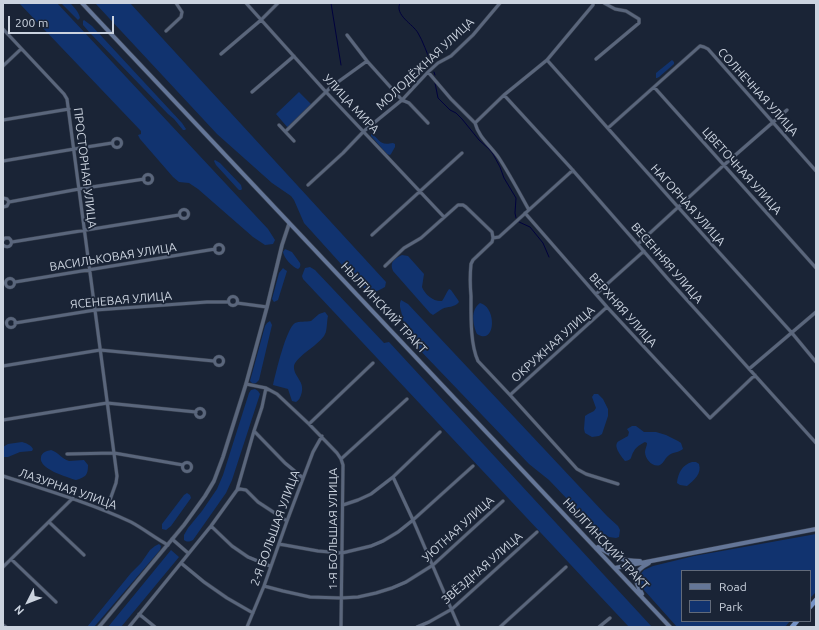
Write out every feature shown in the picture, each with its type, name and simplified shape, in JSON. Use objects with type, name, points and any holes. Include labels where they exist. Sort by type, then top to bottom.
[{"type":"main road","name":"НЫЛГИНСКИЙ ТРАКТ","points":[[82,3],[670,627]]},
{"type":"main road","points":[[615,568],[816,529]]},
{"type":"main road","points":[[592,544],[610,555],[629,561],[652,560]]},
{"type":"main road","points":[[647,602],[635,582],[635,577],[639,569],[652,560]]},
{"type":"street","points":[[166,32],[181,17],[182,12],[176,3]]},
{"type":"street","name":"УЛИЦА МИРА","points":[[246,3],[326,92],[444,217]]},
{"type":"street","points":[[221,54],[261,20],[278,3]]},
{"type":"street","name":"МОЛОДЁЖНАЯ УЛИЦА","points":[[308,185],[343,153],[364,131],[402,100],[428,72],[438,63],[451,56],[473,35],[500,3]]},
{"type":"street","points":[[475,123],[504,95],[547,60],[593,5],[593,3]]},
{"type":"street","points":[[596,59],[639,23],[639,19],[626,11],[616,9],[604,3]]},
{"type":"street","name":"ПРОСТОРНАЯ УЛИЦА","points":[[3,29],[67,99],[117,476],[106,511]]},
{"type":"street","points":[[347,35],[402,100],[409,103],[428,124]]},
{"type":"street","name":"СОЛНЕЧНАЯ УЛИЦА","points":[[654,86],[700,46],[708,49],[816,171]]},
{"type":"street","points":[[3,66],[21,49]]},
{"type":"street","points":[[252,92],[294,56]]},
{"type":"street","points":[[286,131],[331,86],[367,60]]},
{"type":"street","name":"НАГОРНАЯ УЛИЦА","points":[[547,60],[816,362]]},
{"type":"street","points":[[428,72],[475,123],[480,136],[498,156],[529,210]]},
{"type":"street","points":[[608,128],[654,86]]},
{"type":"street","name":"ЦВЕТОЧНАЯ УЛИЦА","points":[[654,86],[816,268]]},
{"type":"street","name":"ВЕСЕННЯЯ УЛИЦА","points":[[504,95],[816,443]]},
{"type":"street","points":[[3,120],[69,109]]},
{"type":"street","points":[[638,244],[724,165],[787,110]]},
{"type":"street","points":[[279,124],[294,141]]},
{"type":"street","points":[[3,162],[74,149],[112,144]]},
{"type":"street","points":[[372,235],[462,153]]},
{"type":"street","points":[[493,238],[499,237],[572,170]]},
{"type":"street","points":[[3,207],[7,206],[9,202],[144,179]]},
{"type":"street","points":[[3,198],[7,199],[9,202]]},
{"type":"street","points":[[385,266],[404,248],[421,238],[458,205],[466,206],[492,232],[492,242],[470,264],[472,339],[478,361],[510,395]]},
{"type":"street","name":"ВЕРХНЯЯ УЛИЦА","points":[[525,213],[607,307],[710,418],[754,375]]},
{"type":"street","points":[[3,245],[5,247],[9,247],[12,242],[179,215]]},
{"type":"street","points":[[99,627],[197,509],[214,481],[246,384],[282,245],[289,224]]},
{"type":"street","points":[[3,240],[8,238],[12,242]]},
{"type":"street","name":"ВАСИЛЬКОВАЯ УЛИЦА","points":[[15,282],[215,249]]},
{"type":"street","points":[[596,294],[644,251]]},
{"type":"street","points":[[237,303],[236,299],[232,297],[228,302],[232,306],[237,303],[267,307]]},
{"type":"street","name":"ЯСЕНЕВАЯ УЛИЦА","points":[[15,323],[95,310],[206,302],[228,302]]},
{"type":"street","name":"ОКРУЖНАЯ УЛИЦА","points":[[607,307],[510,395],[577,469],[586,474],[618,484]]},
{"type":"street","points":[[750,369],[816,312]]},
{"type":"street","points":[[3,366],[100,350],[214,361]]},
{"type":"street","points":[[309,424],[373,363]]},
{"type":"street","name":"1-Я БОЛЬШАЯ УЛИЦА","points":[[246,384],[266,388],[277,394],[322,436],[341,459],[343,465],[341,627]]},
{"type":"street","points":[[129,627],[211,526],[237,490],[262,407],[266,388]]},
{"type":"street","points":[[341,459],[407,399]]},
{"type":"street","points":[[3,420],[107,403],[196,412]]},
{"type":"street","points":[[254,431],[303,478]]},
{"type":"street","points":[[342,505],[371,494],[394,477],[440,432]]},
{"type":"street","name":"2-Я БОЛЬШАЯ УЛИЦА","points":[[247,627],[264,586],[270,566],[313,452],[322,436]]},
{"type":"street","points":[[67,454],[114,453],[182,465]]},
{"type":"street","points":[[279,544],[318,551],[342,553],[383,541],[398,532],[413,520],[472,466]]},
{"type":"street","name":"ЛАЗУРНАЯ УЛИЦА","points":[[3,476],[73,498],[106,511],[132,523],[168,545]]},
{"type":"street","points":[[394,477],[459,627]]},
{"type":"street","points":[[237,490],[246,490],[258,502],[287,521]]},
{"type":"street","points":[[3,567],[73,498]]},
{"type":"street","name":"УЮТНАЯ УЛИЦА","points":[[264,586],[310,597],[341,598],[358,597],[392,588],[406,582],[432,565],[503,501]]},
{"type":"street","points":[[50,522],[84,555]]},
{"type":"street","points":[[211,526],[232,546],[248,557],[270,566]]},
{"type":"street","name":"ЗВЁЗДНАЯ УЛИЦА","points":[[417,627],[452,609],[537,532]]},
{"type":"street","points":[[172,539],[188,553]]},
{"type":"street","points":[[11,559],[56,602]]},
{"type":"street","points":[[181,563],[227,598],[253,612]]},
{"type":"street","points":[[500,627],[566,567]]},
{"type":"street","points":[[139,614],[155,627]]},
{"type":"street","points":[[599,627],[610,618]]},
{"type":"street","points":[[3,624],[6,627]]},
{"type":"green space","points":[[19,3],[57,3],[268,229],[275,240],[273,244],[265,245],[253,237],[198,189],[189,183],[179,182],[173,177],[140,139],[138,135],[141,134],[141,131]]},
{"type":"green space","points":[[61,3],[70,3],[75,8],[80,18],[78,20]]},
{"type":"green space","points":[[95,3],[130,3],[386,282],[385,287],[378,291],[372,292],[360,285],[304,223],[291,196],[272,183],[217,134]]},
{"type":"green space","points":[[84,20],[92,26],[182,123],[186,129],[185,130],[183,130],[90,33],[83,25]]},
{"type":"green space","points":[[672,60],[674,64],[656,78],[656,73]]},
{"type":"green space","points":[[299,92],[312,105],[288,128],[276,114]]},
{"type":"green space","points":[[371,134],[382,143],[395,144],[395,147],[390,155],[387,154],[371,136]]},
{"type":"green space","points":[[215,160],[220,163],[241,185],[241,190],[237,188],[216,165]]},
{"type":"green space","points":[[285,249],[292,252],[300,263],[299,269],[293,266],[287,259],[283,252]]},
{"type":"green space","points":[[402,255],[408,256],[424,274],[422,287],[425,293],[436,300],[442,301],[449,289],[459,302],[453,306],[442,309],[433,315],[430,313],[393,271],[393,261]]},
{"type":"green space","points":[[310,267],[315,270],[384,343],[389,342],[652,627],[629,627],[303,279],[302,276],[305,268]]},
{"type":"green space","points":[[283,268],[287,271],[278,300],[274,302],[272,299],[279,273]]},
{"type":"green space","points":[[401,300],[408,304],[618,526],[620,530],[619,537],[609,537],[590,523],[549,480],[529,464],[414,344],[406,331],[400,307]]},
{"type":"green space","points":[[480,303],[486,306],[492,318],[491,331],[488,335],[483,336],[477,334],[473,318],[475,310]]},
{"type":"green space","points":[[325,312],[328,316],[326,331],[323,338],[299,358],[294,366],[295,373],[302,386],[302,390],[298,400],[296,402],[292,401],[288,389],[273,385],[288,333],[295,323],[311,321],[319,314]]},
{"type":"green space","points":[[270,321],[272,325],[259,380],[253,384],[250,381],[265,326]]},
{"type":"green space","points":[[255,389],[260,394],[232,480],[226,493],[193,540],[186,541],[184,540],[184,535],[188,528],[217,489],[223,475],[249,393],[251,390]]},
{"type":"green space","points":[[594,394],[598,394],[603,399],[608,409],[608,416],[602,434],[592,437],[585,433],[584,429],[585,416],[594,411],[596,408],[592,397]]},
{"type":"green space","points":[[632,426],[636,426],[644,432],[656,432],[666,435],[681,443],[683,449],[670,455],[663,463],[657,466],[652,464],[645,455],[647,443],[645,442],[636,448],[628,461],[625,461],[616,445],[619,441],[628,436],[629,432],[627,429]]},
{"type":"green space","points":[[22,442],[31,446],[33,449],[32,451],[20,452],[8,457],[3,457],[3,447],[8,444]]},
{"type":"green space","points":[[51,450],[69,461],[84,460],[88,465],[86,475],[76,480],[48,469],[41,461],[41,457],[46,451]]},
{"type":"green space","points":[[692,462],[699,464],[700,468],[698,474],[687,486],[680,485],[677,483],[678,476],[683,467]]},
{"type":"green space","points":[[187,493],[191,498],[171,526],[166,530],[162,529],[162,524]]},
{"type":"green space","points":[[816,534],[816,592],[811,597],[811,570],[681,570],[681,622],[789,622],[785,627],[677,627],[644,590],[639,580],[639,576],[644,570],[653,566],[694,556]]},
{"type":"green space","points":[[159,544],[161,546],[160,550],[94,627],[87,627],[141,563],[150,550]]},
{"type":"green space","points":[[171,550],[179,557],[121,627],[108,627]]},
{"type":"waterway","points":[[331,3],[341,65]]},
{"type":"waterway","points":[[400,3],[399,7],[402,15],[418,33],[431,62]]},
{"type":"waterway","points":[[435,83],[438,98],[462,119],[493,154],[504,178],[516,198],[516,218]]},
{"type":"waterway","points":[[519,222],[530,227],[543,243],[549,257]]}]
